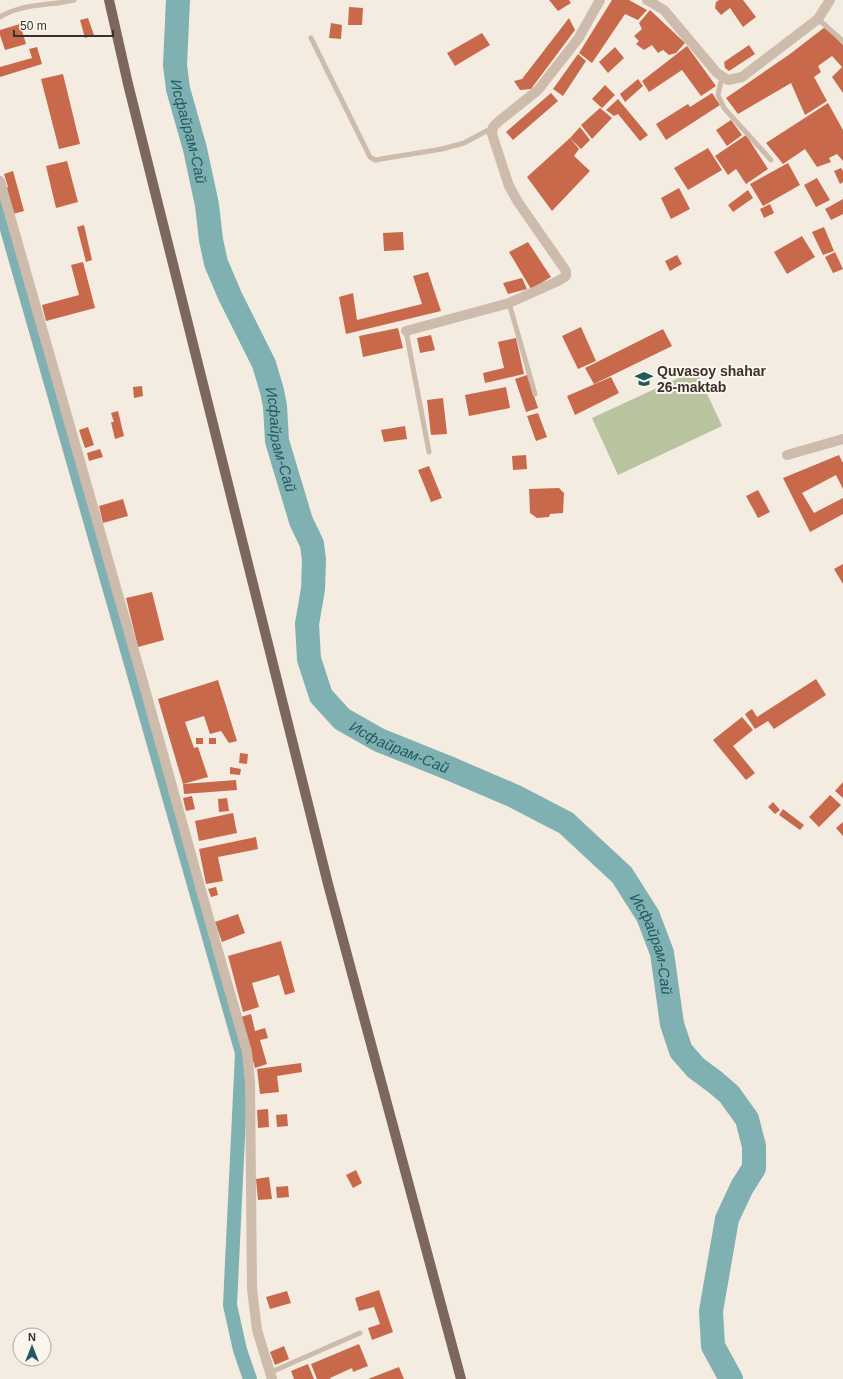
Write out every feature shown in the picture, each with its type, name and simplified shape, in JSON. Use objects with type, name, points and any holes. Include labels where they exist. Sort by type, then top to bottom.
[{"type":"main road","points":[[109,0],[134,107],[326,876],[461,1379]]},
{"type":"street","points":[[406,331],[509,303],[558,282],[566,276],[566,271],[518,202],[510,186],[492,134],[493,127],[538,90],[578,39],[600,0]]},
{"type":"street","points":[[647,0],[664,10],[717,73],[728,80],[742,77],[818,19],[830,0]]},
{"type":"street","points":[[0,181],[247,1052],[250,1082],[252,1289],[257,1330],[271,1376]]},
{"type":"street","points":[[787,455],[843,439]]},
{"type":"lane","points":[[0,17],[25,7],[74,0]]},
{"type":"lane","points":[[818,19],[843,41]]},
{"type":"lane","points":[[311,38],[370,157],[375,160],[442,149],[464,143],[493,127]]},
{"type":"lane","points":[[722,76],[718,95],[724,108],[771,160]]},
{"type":"lane","points":[[509,303],[535,394]]},
{"type":"lane","points":[[406,331],[429,452]]},
{"type":"lane","points":[[271,1376],[360,1333]]},
{"type":"green space","points":[[696,370],[722,426],[618,475],[592,418]]},
{"type":"building","points":[[549,0],[569,0],[571,3],[558,11]]},
{"type":"building","points":[[612,0],[629,0],[647,10],[638,20],[625,14],[592,63],[579,53]]},
{"type":"building","points":[[719,0],[743,0],[756,17],[743,27],[730,8],[721,15],[715,8],[716,2]]},
{"type":"building","points":[[349,7],[363,8],[362,25],[348,25]]},
{"type":"building","points":[[650,10],[685,43],[676,53],[669,55],[663,50],[658,53],[652,45],[644,50],[636,44],[639,41],[634,36],[642,29],[639,23]]},
{"type":"building","points":[[88,18],[94,35],[85,38],[80,20]]},
{"type":"building","points":[[569,18],[575,30],[531,89],[520,90],[514,81],[522,79]]},
{"type":"building","points":[[331,23],[342,25],[341,39],[329,38]]},
{"type":"building","points":[[20,24],[26,44],[5,50],[0,35],[0,30]]},
{"type":"building","points":[[825,27],[843,45],[843,93],[832,77],[842,67],[832,56],[818,66],[821,72],[814,77],[827,101],[805,115],[791,83],[738,114],[726,98],[790,54]]},
{"type":"building","points":[[482,33],[490,45],[455,66],[447,53]]},
{"type":"building","points":[[749,45],[755,54],[729,71],[725,68],[724,62]]},
{"type":"building","points":[[687,46],[716,86],[701,96],[682,70],[649,92],[642,81]]},
{"type":"building","points":[[37,47],[42,64],[0,77],[0,67],[32,58],[29,49]]},
{"type":"building","points":[[615,47],[624,58],[608,73],[599,62]]},
{"type":"building","points":[[578,54],[586,61],[563,96],[553,89]]},
{"type":"building","points":[[63,74],[80,144],[59,149],[41,79]]},
{"type":"building","points":[[638,79],[643,86],[625,102],[620,94]]},
{"type":"building","points":[[605,85],[615,95],[602,108],[592,99]]},
{"type":"building","points":[[551,93],[558,101],[513,140],[506,132]]},
{"type":"building","points":[[712,93],[720,105],[666,140],[656,124],[688,104],[690,107]]},
{"type":"building","points":[[618,99],[648,135],[640,141],[618,114],[614,116],[606,110]]},
{"type":"building","points":[[828,103],[843,130],[843,161],[837,154],[829,158],[831,162],[817,167],[805,149],[783,164],[766,143]]},
{"type":"building","points":[[600,108],[612,118],[592,139],[581,125]]},
{"type":"building","points":[[731,120],[742,135],[727,146],[716,130]]},
{"type":"building","points":[[580,127],[590,140],[581,149],[570,138]]},
{"type":"building","points":[[746,135],[768,169],[746,184],[736,169],[728,175],[715,156]]},
{"type":"building","points":[[570,138],[579,149],[574,156],[590,171],[552,211],[527,177]]},
{"type":"building","points":[[708,148],[722,170],[688,190],[674,168]]},
{"type":"building","points":[[67,161],[78,202],[56,208],[46,166]]},
{"type":"building","points":[[788,163],[800,185],[763,206],[750,184]]},
{"type":"building","points":[[841,168],[843,171],[843,182],[840,184],[834,171]]},
{"type":"building","points":[[13,171],[24,211],[13,214],[4,174]]},
{"type":"building","points":[[817,178],[830,200],[816,207],[804,185]]},
{"type":"building","points":[[679,188],[690,209],[671,219],[661,198]]},
{"type":"building","points":[[748,190],[753,198],[733,212],[728,205]]},
{"type":"building","points":[[843,199],[843,214],[831,220],[825,209]]},
{"type":"building","points":[[770,204],[774,213],[764,218],[760,209]]},
{"type":"building","points":[[84,225],[92,260],[86,262],[77,227]]},
{"type":"building","points":[[824,227],[834,251],[823,255],[812,232]]},
{"type":"building","points":[[403,232],[404,250],[384,251],[383,233]]},
{"type":"building","points":[[802,236],[815,257],[787,274],[774,252]]},
{"type":"building","points":[[528,242],[551,277],[531,289],[509,252]]},
{"type":"building","points":[[835,252],[843,269],[833,273],[825,257]]},
{"type":"building","points":[[677,255],[682,264],[670,271],[665,261]]},
{"type":"building","points":[[83,262],[95,308],[46,321],[42,305],[79,295],[71,265]]},
{"type":"building","points":[[428,272],[441,311],[346,334],[339,297],[353,293],[357,320],[422,304],[413,276]]},
{"type":"building","points":[[522,278],[527,289],[508,294],[503,283]]},
{"type":"building","points":[[581,327],[596,361],[578,369],[562,336]]},
{"type":"building","points":[[398,328],[403,348],[363,357],[359,336]]},
{"type":"building","points":[[663,329],[672,346],[594,384],[585,368]]},
{"type":"building","points":[[431,335],[435,350],[420,353],[417,338]]},
{"type":"building","points":[[516,338],[524,374],[485,383],[483,373],[504,368],[498,342]]},
{"type":"building","points":[[527,375],[538,408],[526,412],[515,379]]},
{"type":"building","points":[[611,377],[619,393],[575,415],[567,396]]},
{"type":"building","points":[[142,386],[143,396],[134,398],[133,387]]},
{"type":"building","points":[[506,387],[510,408],[469,416],[465,395]]},
{"type":"building","points":[[443,398],[447,434],[431,435],[427,400]]},
{"type":"building","points":[[118,411],[124,436],[115,439],[111,422],[114,422],[111,413]]},
{"type":"building","points":[[538,413],[547,437],[536,441],[527,416]]},
{"type":"building","points":[[405,426],[407,439],[384,442],[381,430]]},
{"type":"building","points":[[88,427],[94,445],[85,448],[79,430]]},
{"type":"building","points":[[100,449],[103,457],[89,461],[87,453]]},
{"type":"building","points":[[526,455],[527,469],[513,470],[512,456]]},
{"type":"building","points":[[839,455],[843,463],[843,489],[836,475],[802,493],[814,513],[843,498],[843,514],[810,532],[783,478]]},
{"type":"building","points":[[429,466],[442,498],[431,502],[418,470]]},
{"type":"building","points":[[559,488],[564,493],[563,513],[550,514],[549,517],[537,518],[530,513],[529,489]]},
{"type":"building","points":[[758,490],[770,512],[758,518],[746,496]]},
{"type":"building","points":[[123,499],[128,516],[103,523],[99,506]]},
{"type":"building","points":[[843,564],[843,584],[834,569]]},
{"type":"building","points":[[152,592],[164,640],[138,647],[126,598]]},
{"type":"building","points":[[816,679],[826,695],[774,729],[768,721],[755,729],[745,714],[752,709],[757,717]]},
{"type":"building","points":[[218,680],[237,741],[229,743],[221,731],[210,734],[204,716],[185,722],[194,748],[198,747],[208,777],[183,784],[158,699]]},
{"type":"building","points":[[742,717],[753,730],[733,746],[755,773],[746,780],[713,740]]},
{"type":"building","points":[[196,738],[203,738],[203,744],[196,744]]},
{"type":"building","points":[[209,738],[216,738],[216,744],[209,744]]},
{"type":"building","points":[[240,753],[248,754],[247,764],[239,763]]},
{"type":"building","points":[[230,767],[241,769],[240,775],[230,774]]},
{"type":"building","points":[[236,780],[237,790],[184,794],[183,784]]},
{"type":"building","points":[[843,782],[843,798],[835,791]]},
{"type":"building","points":[[830,795],[841,805],[819,827],[809,817]]},
{"type":"building","points":[[192,796],[195,809],[186,811],[183,798]]},
{"type":"building","points":[[227,798],[229,811],[219,812],[218,799]]},
{"type":"building","points":[[773,802],[780,810],[775,814],[768,807]]},
{"type":"building","points":[[783,809],[804,825],[800,830],[779,815]]},
{"type":"building","points":[[233,813],[237,833],[199,841],[195,821]]},
{"type":"building","points":[[843,822],[843,836],[836,828]]},
{"type":"building","points":[[256,837],[258,849],[218,857],[223,881],[206,884],[199,849]]},
{"type":"building","points":[[216,887],[218,895],[211,897],[208,889]]},
{"type":"building","points":[[238,914],[245,933],[222,942],[215,922]]},
{"type":"building","points":[[281,941],[295,992],[285,995],[279,975],[252,983],[259,1007],[243,1012],[228,956]]},
{"type":"building","points":[[251,1014],[255,1031],[265,1028],[268,1038],[260,1040],[267,1064],[255,1068],[241,1017]]},
{"type":"building","points":[[301,1063],[302,1072],[277,1076],[279,1092],[260,1094],[257,1069]]},
{"type":"building","points":[[268,1109],[269,1127],[258,1128],[257,1110]]},
{"type":"building","points":[[287,1114],[288,1126],[277,1127],[276,1115]]},
{"type":"building","points":[[356,1170],[362,1183],[353,1188],[346,1175]]},
{"type":"building","points":[[269,1177],[272,1199],[258,1200],[256,1179]]},
{"type":"building","points":[[288,1186],[289,1197],[277,1198],[276,1187]]},
{"type":"building","points":[[379,1290],[393,1332],[372,1340],[368,1328],[380,1324],[374,1307],[359,1311],[355,1298]]},
{"type":"building","points":[[287,1291],[291,1303],[270,1309],[266,1297]]},
{"type":"building","points":[[359,1344],[368,1366],[353,1372],[352,1368],[330,1378],[331,1379],[317,1379],[311,1364]]},
{"type":"building","points":[[284,1346],[289,1359],[275,1365],[270,1352]]},
{"type":"building","points":[[308,1364],[314,1379],[294,1379],[291,1371]]},
{"type":"building","points":[[399,1367],[404,1379],[368,1379]]},
{"type":"waterway","name":"Исфайрам-Сай","points":[[178,0],[175,65],[178,89],[195,149],[207,205],[211,240],[216,263],[230,296],[264,364],[275,406],[277,441],[301,521],[312,544],[314,560],[313,589],[307,624],[309,659],[321,696],[342,719],[379,740],[514,796],[566,823],[622,875],[648,916],[662,953],[672,1024],[681,1051],[696,1068],[729,1094],[747,1119],[754,1146],[754,1168],[742,1187],[727,1219],[711,1311],[713,1346],[731,1379]]},
{"type":"waterway","points":[[0,205],[242,1053],[230,1305],[240,1350],[250,1379]]},
{"type":"place","name":"Quvasoy shahar 26-maktab","points":[[644,379]]}]
